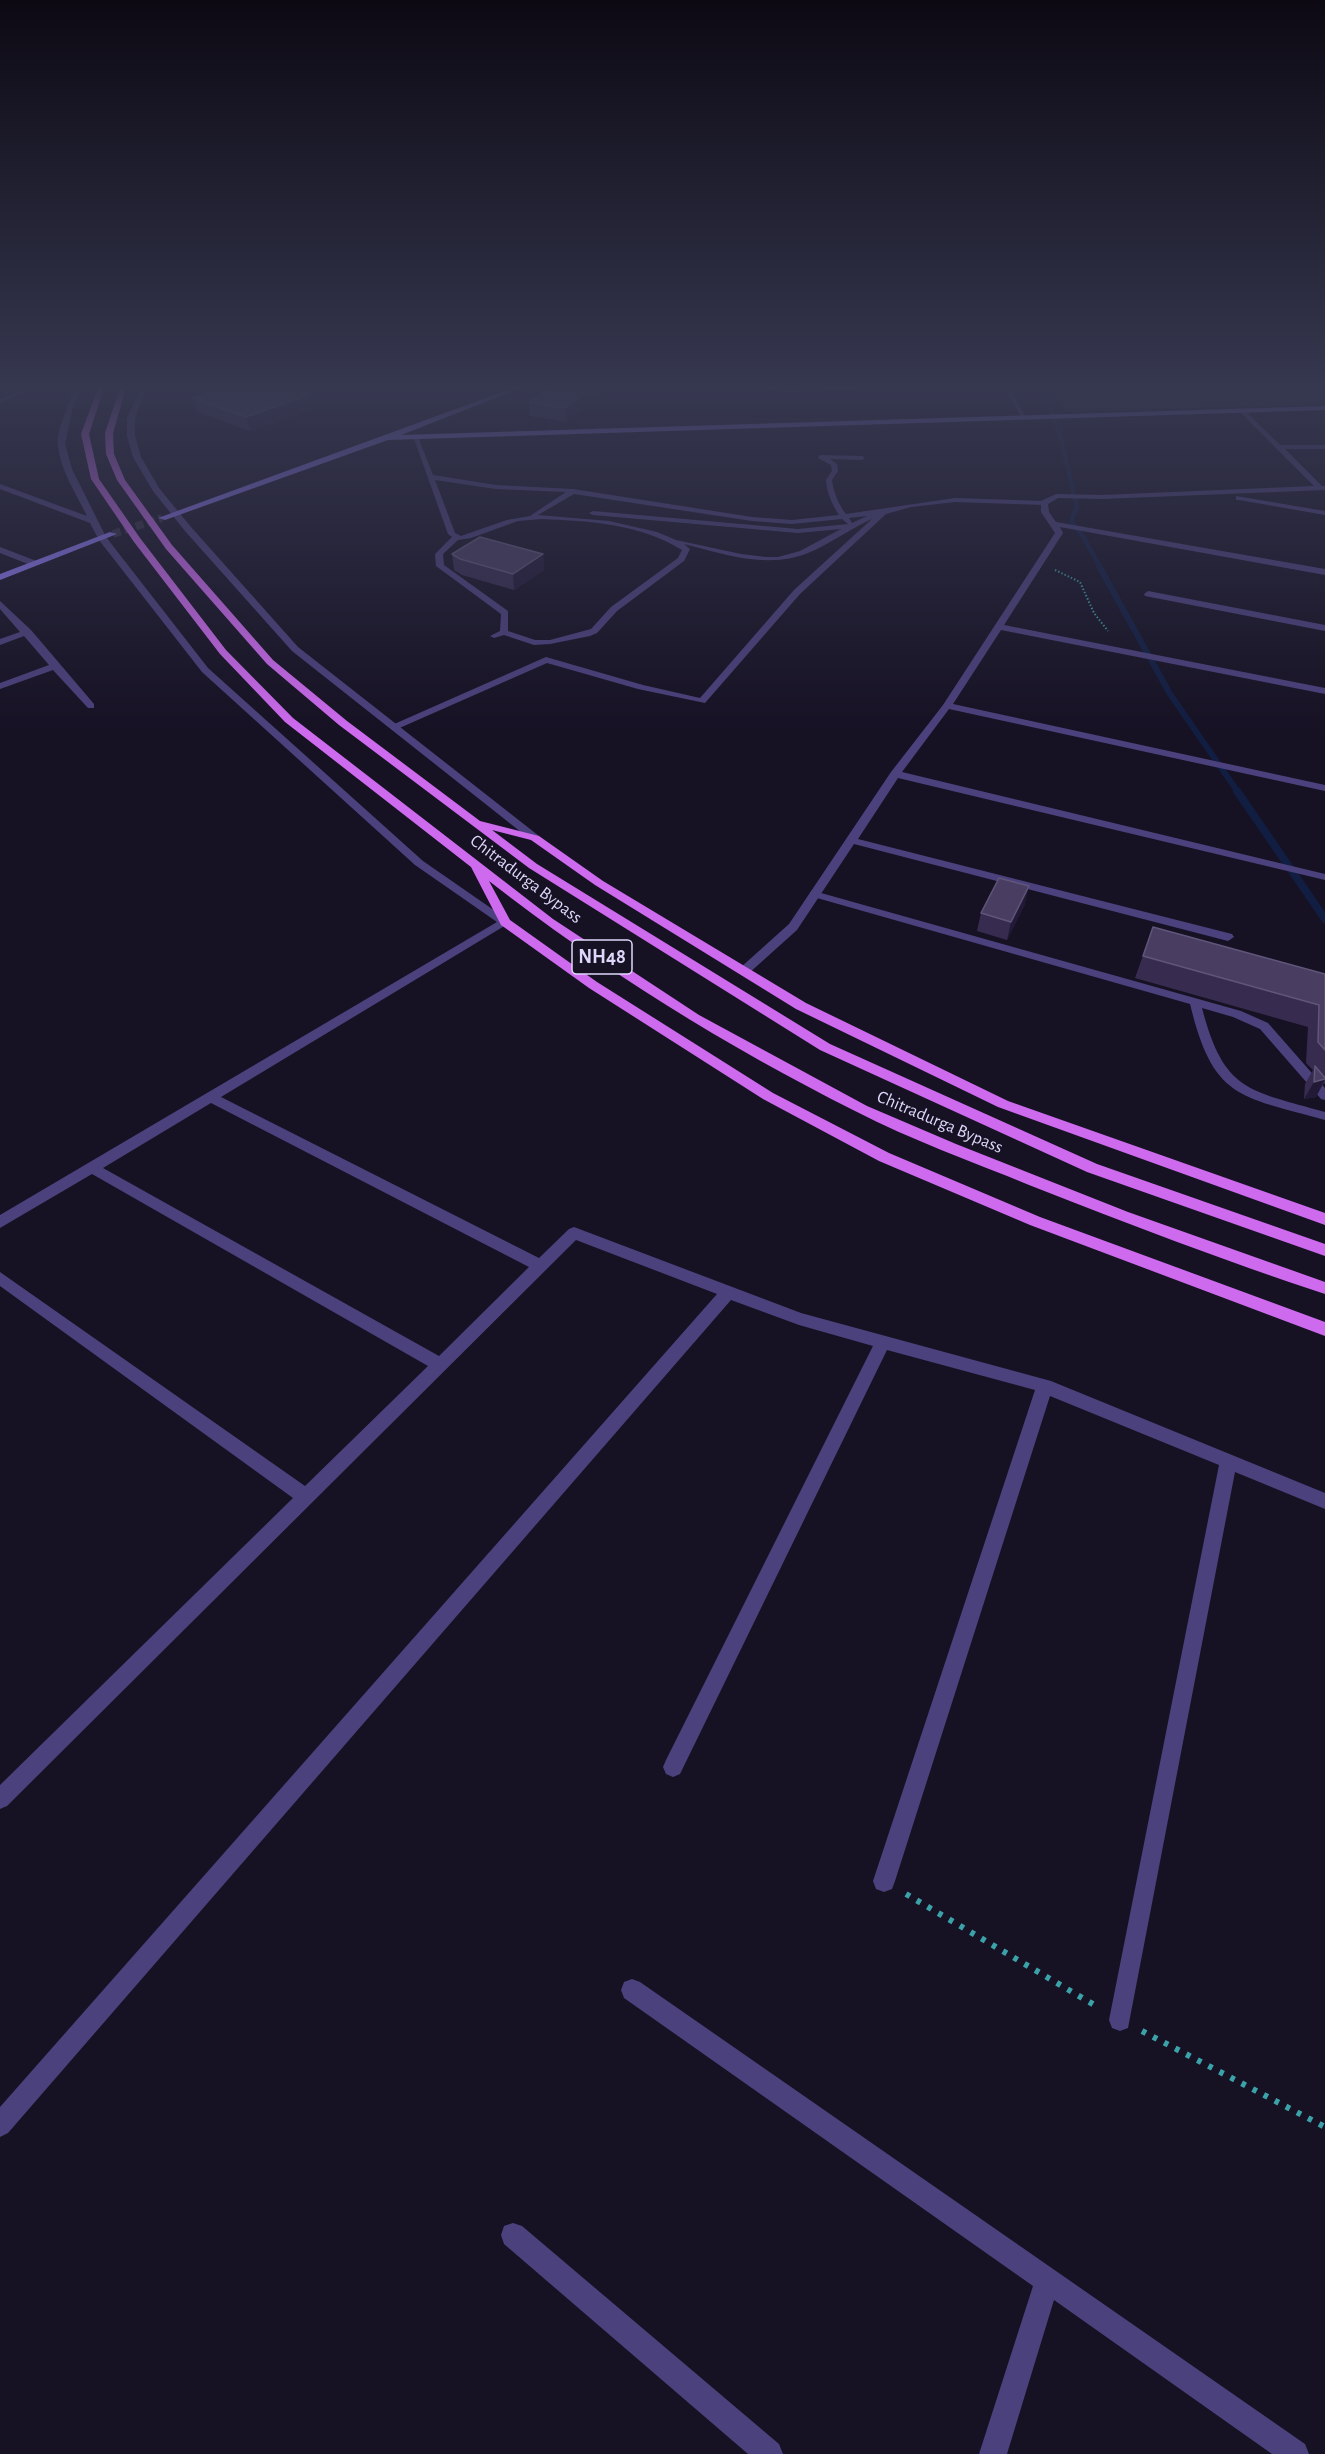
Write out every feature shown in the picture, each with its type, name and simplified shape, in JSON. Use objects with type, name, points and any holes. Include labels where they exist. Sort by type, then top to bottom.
[{"type":"main road","name":"Chitradurga Bypass","points":[[112,503],[137,540],[223,652],[290,720],[549,921],[694,1018],[862,1109],[951,1148],[1123,1216],[1325,1288]]},
{"type":"main road","name":"Chitradurga Bypass","points":[[137,503],[169,547],[270,662],[343,723],[533,866],[825,1047],[1092,1168],[1325,1250]]},
{"type":"main road","points":[[477,823],[535,838],[599,883],[801,1006],[1003,1104],[1325,1219]]},
{"type":"main road","points":[[474,863],[505,922],[593,986],[768,1096],[884,1157],[1035,1221],[1325,1329]]},
{"type":"street","points":[[44,503],[93,521]]},
{"type":"street","points":[[0,1222],[505,922],[419,862],[205,670],[102,538],[84,503]]},
{"type":"street","points":[[167,503],[295,650],[535,838]]},
{"type":"street","points":[[162,518],[202,503]]},
{"type":"street","points":[[1044,503],[1043,510],[1047,518],[1056,524],[1325,573]]},
{"type":"street","points":[[1264,503],[1325,513]]},
{"type":"street","points":[[744,971],[792,927],[895,774],[946,706],[998,627],[1059,533],[1056,524]]},
{"type":"street","points":[[0,577],[112,534]]},
{"type":"street","points":[[0,550],[36,564]]},
{"type":"street","points":[[1148,594],[1325,628]]},
{"type":"street","points":[[0,604],[28,632],[53,667],[91,706]]},
{"type":"street","points":[[998,627],[1325,692]]},
{"type":"street","points":[[0,642],[28,632]]},
{"type":"street","points":[[0,686],[53,667]]},
{"type":"street","points":[[946,706],[1325,788]]},
{"type":"street","points":[[895,774],[1325,877]]},
{"type":"street","points":[[850,840],[1228,937]]},
{"type":"street","points":[[210,1097],[540,1266]]},
{"type":"street","points":[[92,1168],[441,1365]]},
{"type":"street","points":[[0,1799],[574,1233],[799,1319],[1045,1386],[1325,1500]]},
{"type":"street","points":[[0,1278],[306,1497]]},
{"type":"street","points":[[0,2125],[728,1292]]},
{"type":"street","points":[[673,1767],[883,1342]]},
{"type":"street","points":[[884,1881],[1045,1386]]},
{"type":"street","points":[[1120,2020],[1228,1461]]},
{"type":"street","points":[[632,1990],[1295,2454]]},
{"type":"street","points":[[513,2235],[769,2454]]},
{"type":"street","points":[[993,2454],[1047,2281]]},
{"type":"lane","points":[[440,503],[452,534],[457,536],[468,536],[533,515],[584,512],[798,531],[853,525]]},
{"type":"lane","points":[[533,515],[552,503]]},
{"type":"lane","points":[[647,503],[752,519],[792,522],[884,512],[922,503]]},
{"type":"lane","points":[[836,503],[844,517],[853,525]]},
{"type":"lane","points":[[1038,503],[1044,503]]},
{"type":"lane","points":[[524,518],[567,518],[594,521],[751,557],[777,559],[800,555],[828,542],[853,525],[884,512]]},
{"type":"lane","points":[[395,727],[546,660],[641,687],[702,701],[798,592],[884,512]]},
{"type":"lane","points":[[457,536],[439,554],[440,566],[505,613],[504,632]]},
{"type":"lane","points":[[494,636],[504,632],[534,643],[542,643],[569,640],[594,631],[614,609],[681,559],[686,549],[674,540]]},
{"type":"lane","points":[[814,894],[1237,1014],[1264,1026],[1325,1096]]},
{"type":"lane","points":[[1195,1002],[1209,1053],[1218,1070],[1230,1083],[1247,1093],[1325,1116]]},
{"type":"path","points":[[1040,562],[1080,582],[1100,622],[1116,639],[1112,649]]},
{"type":"building","points":[[480,537],[543,554],[513,574],[460,559],[452,554]]},
{"type":"building","points":[[999,878],[1029,886],[1011,922],[981,913]]},
{"type":"building","points":[[1153,927],[1325,974],[1325,1050],[1318,1042],[1319,1005],[1143,956]]},
{"type":"building","points":[[1315,1066],[1325,1078],[1325,1079],[1314,1082]]},
{"type":"waterway","points":[[1076,503],[1077,507],[1071,521],[1084,538],[1100,567]]},
{"type":"waterway","points":[[1099,566],[1170,694],[1238,792]]},
{"type":"waterway","points":[[1237,791],[1325,919]]},
{"type":"tunnel","points":[[113,534],[162,518]]}]
